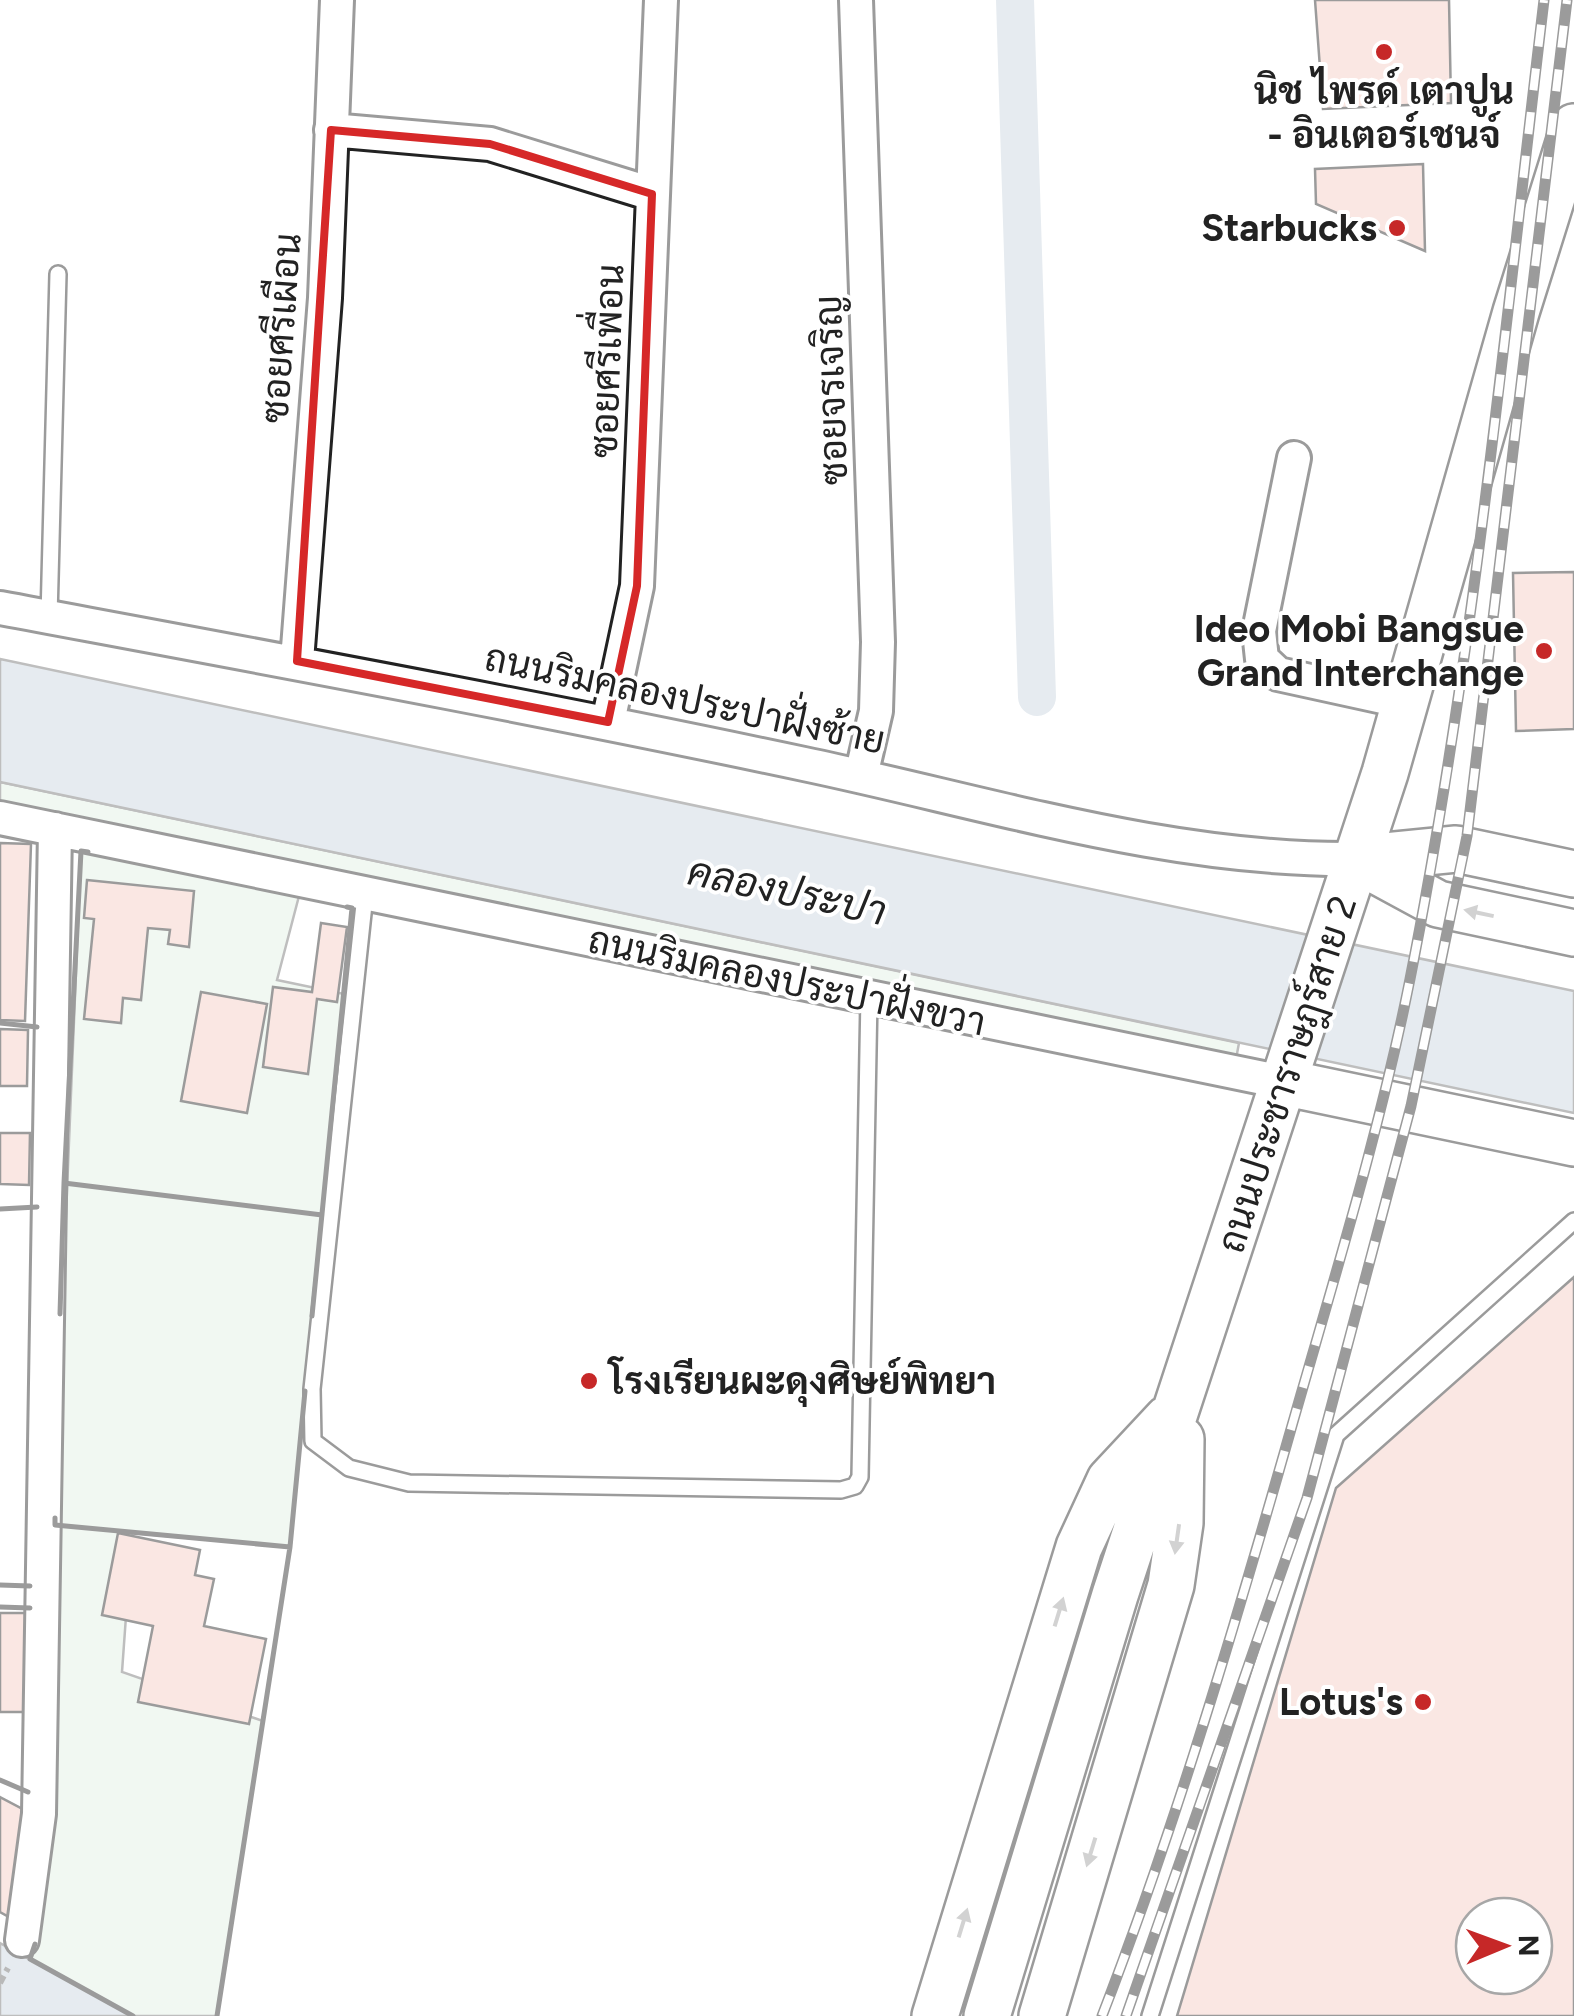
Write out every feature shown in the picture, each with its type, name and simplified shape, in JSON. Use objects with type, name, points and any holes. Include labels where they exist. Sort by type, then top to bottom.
[{"type":"main road","name":"ถนนประชาราษฎร์สาย 2","points":[[987,2016],[1114,1595],[1289,1075],[1406,702],[1516,312],[1574,127]]},
{"type":"main road","points":[[1355,859],[1456,849],[1574,874]]},
{"type":"main road","points":[[1355,859],[1438,904],[1574,933]]},
{"type":"main road","name":"ถนนริมคลองประปาฝั่งขวา","points":[[1289,1075],[1574,1142]]},
{"type":"main road","points":[[935,2016],[1078,1547],[1110,1480],[1179,1407]]},
{"type":"main road","points":[[1042,2016],[1170,1585],[1183,1470],[1179,1407]]},
{"type":"street","name":"ซอยศรีเผือน","points":[[297,661],[324,298],[337,0]]},
{"type":"street","name":"ซอยศรีเพื่อน","points":[[608,722],[636,586],[661,0]]},
{"type":"street","name":"ซอยจรเจริญ","points":[[856,0],[878,642],[876,710],[861,776]]},
{"type":"street","points":[[331,130],[490,144],[652,194]]},
{"type":"street","points":[[1294,458],[1259,631],[1262,659],[1278,674],[1406,702]]},
{"type":"street","name":"ถนนริมคลองประปาฝั่งซ้าย","points":[[0,608],[608,722],[1031,816],[1298,860],[1355,859]]},
{"type":"street","name":"ถนนริมคลองประปาฝั่งขวา","points":[[0,818],[869,997],[1289,1075]]},
{"type":"street","points":[[14,1955],[39,1814],[55,829]]},
{"type":"lane","points":[[50,617],[58,274]]},
{"type":"lane","points":[[366,895],[312,1389],[313,1440],[348,1468],[408,1483],[841,1490],[855,1486],[860,1477],[869,997]]},
{"type":"lane","points":[[1150,2016],[1336,1435],[1574,1221]]},
{"type":"path","points":[[0,1983],[14,1955]]},
{"type":"highlighted area","points":[[331,130],[490,144],[652,194],[637,586],[608,722],[297,661]]},
{"type":"green space","points":[[0,782],[1239,1043],[1236,1059],[0,807]]},
{"type":"green space","points":[[81,851],[299,896],[277,980],[344,994],[290,1547],[132,1533],[122,1672],[263,1721],[217,2016],[133,2016],[30,1959],[36,1942]]},
{"type":"water","name":"คลองประปา","points":[[0,659],[1574,991],[1574,1113],[0,782]]},
{"type":"water","points":[[0,1943],[133,2016],[0,2016]]},
{"type":"building","name":"นิช ไพรด์ เตาปูน - อินเตอร์เชนจ์","points":[[1315,0],[1449,0],[1451,103],[1323,109]]},
{"type":"building","name":"Starbucks","points":[[1423,164],[1425,251],[1316,204],[1315,169]]},
{"type":"building","name":"Ideo Mobi Bangsue Grand Interchange","points":[[1574,572],[1574,729],[1516,731],[1513,573]]},
{"type":"building","points":[[0,843],[31,844],[25,1021],[0,1020]]},
{"type":"building","points":[[87,880],[194,891],[189,947],[168,944],[170,930],[148,928],[141,1000],[123,998],[121,1023],[84,1019],[94,919],[84,918]]},
{"type":"building","points":[[321,923],[347,927],[337,1002],[317,999],[308,1074],[263,1067],[273,987],[312,992]]},
{"type":"building","points":[[201,992],[267,1004],[247,1113],[181,1101]]},
{"type":"building","points":[[0,1029],[28,1030],[27,1086],[0,1086]]},
{"type":"building","points":[[0,1133],[30,1133],[29,1185],[0,1184]]},
{"type":"building","name":"Lotus's","points":[[1574,1277],[1574,2016],[1177,2016],[1336,1488]]},
{"type":"building","points":[[118,1533],[200,1550],[195,1575],[214,1579],[204,1626],[266,1639],[249,1724],[138,1702],[153,1626],[102,1615]]},
{"type":"building","points":[[0,1613],[26,1613],[26,1712],[0,1712]]},
{"type":"building","points":[[0,1797],[30,1813],[9,1917],[0,1912]]},
{"type":"waterway","points":[[1015,0],[1037,697]]},
{"type":"railway","points":[[1102,2016],[1180,1796],[1227,1647],[1356,1202],[1398,1035],[1433,858],[1470,614],[1544,0]]},
{"type":"railway","points":[[1126,2016],[1307,1498],[1411,1106],[1467,836],[1567,0]]},
{"type":"wall","points":[[88,852],[81,851],[64,1183],[322,1215]]},
{"type":"wall","points":[[312,1316],[352,908],[347,907]]},
{"type":"wall","points":[[0,1023],[37,1027]]},
{"type":"wall","points":[[60,1314],[64,1183]]},
{"type":"wall","points":[[0,1209],[37,1207]]},
{"type":"wall","points":[[55,1518],[55,1525],[290,1547],[305,1391]]},
{"type":"wall","points":[[217,2016],[290,1547]]},
{"type":"wall","points":[[0,1585],[30,1586]]},
{"type":"wall","points":[[0,1607],[30,1608]]},
{"type":"wall","points":[[0,1780],[28,1792]]},
{"type":"wall","points":[[35,1944],[30,1959],[133,2016]]},
{"type":"place","name":"นิช ไพรด์ เตาปูน - อินเตอร์เชนจ์","points":[[1384,52]]},
{"type":"place","name":"Starbucks","points":[[1397,228]]},
{"type":"place","name":"Ideo Mobi Bangsue Grand Interchange","points":[[1544,651]]},
{"type":"place","name":"โรงเรียนผะดุงศิษย์พิทยา","points":[[589,1381]]},
{"type":"place","name":"Lotus's","points":[[1423,1702]]}]
